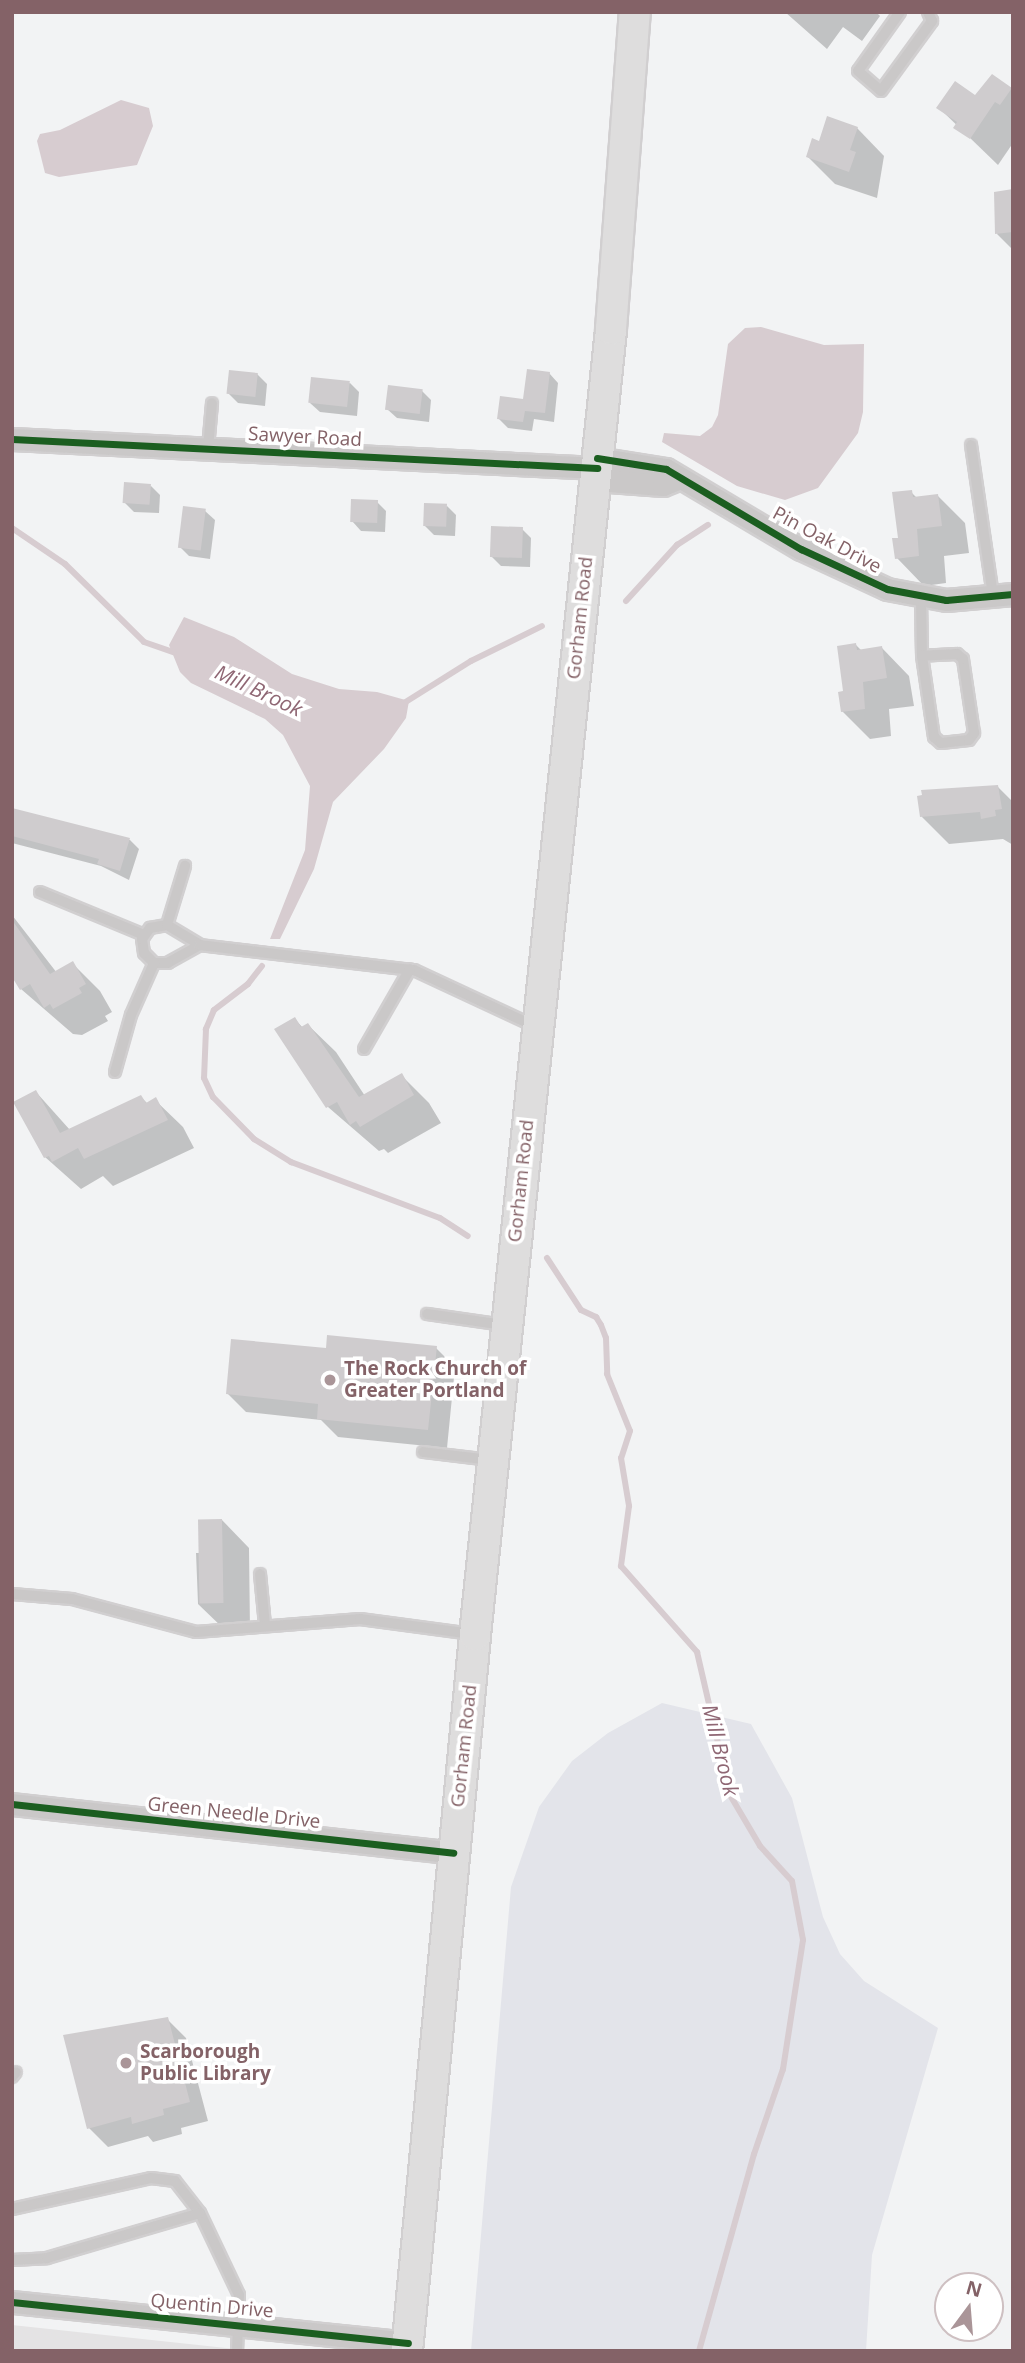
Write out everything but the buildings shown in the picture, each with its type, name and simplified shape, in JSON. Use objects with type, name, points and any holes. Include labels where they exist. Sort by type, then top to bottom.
[{"type":"main road","name":"Gorham Road","points":[[407,2347],[506,1325],[596,469],[635,12]]},
{"type":"street","name":"Sawyer Road","points":[[12,439],[596,469],[663,485],[678,479]]},
{"type":"street","name":"Pin Oak Drive","points":[[678,479],[848,573],[921,598],[1003,595]]},
{"type":"street","name":"Green Needle Drive","points":[[12,1804],[453,1853]]},
{"type":"street","name":"Quentin Drive","points":[[12,2302],[241,2325],[407,2347]]},
{"type":"lane","points":[[900,12],[858,71],[881,91],[932,21],[928,12]]},
{"type":"lane","points":[[208,448],[212,402]]},
{"type":"lane","points":[[971,445],[1003,595]]},
{"type":"lane","points":[[921,598],[922,656],[934,737],[941,743],[969,740],[974,733],[963,659],[957,654],[922,656]]},
{"type":"lane","points":[[167,925],[186,866]]},
{"type":"lane","points":[[40,892],[144,935]]},
{"type":"lane","points":[[200,946],[169,963],[154,963],[144,953],[144,935],[154,926],[167,925],[200,946],[410,969],[439,978],[536,1027]]},
{"type":"lane","points":[[115,1072],[131,1015],[154,963]]},
{"type":"lane","points":[[364,1049],[410,969]]},
{"type":"lane","points":[[427,1314],[506,1325]]},
{"type":"lane","points":[[423,1452],[493,1460]]},
{"type":"lane","points":[[260,1574],[265,1626]]},
{"type":"lane","points":[[12,1594],[72,1599],[179,1631],[360,1619],[475,1635]]},
{"type":"lane","points":[[12,2209],[160,2177],[181,2185],[200,2213],[239,2295],[241,2325],[237,2351]]},
{"type":"lane","points":[[12,2260],[47,2258],[200,2213]]},
{"type":"shaded area","points":[[662,1703],[751,1724],[792,1798],[823,1917],[840,1954],[864,1981],[938,2028],[872,2255],[866,2351],[471,2351],[511,1887],[539,1807],[572,1761],[608,1733]]},
{"type":"shaded area","points":[[12,2325],[254,2351],[12,2351]]},
{"type":"water","points":[[121,100],[149,108],[153,126],[137,165],[59,177],[45,173],[37,141],[40,134],[60,130]]},
{"type":"water","points":[[761,327],[824,345],[864,344],[863,412],[858,433],[818,488],[785,500],[737,486],[662,442],[664,433],[700,436],[712,427],[718,415],[728,344],[745,328]]},
{"type":"water","points":[[184,617],[234,637],[292,674],[339,689],[377,692],[409,701],[406,718],[384,749],[333,802],[314,869],[280,939],[270,939],[305,850],[310,786],[283,735],[265,719],[191,683],[180,672],[169,645]]},
{"type":"waterway","points":[[626,601],[677,545],[708,525]]},
{"type":"waterway","name":"Mill Brook","points":[[12,528],[65,564],[144,642],[173,652]]},
{"type":"waterway","points":[[404,703],[471,661],[542,626]]},
{"type":"waterway","name":"Mill Brook","points":[[262,966],[248,984],[214,1010],[206,1029],[204,1078],[213,1097],[254,1139],[291,1162],[440,1218],[468,1236]]},
{"type":"waterway","name":"Mill Brook","points":[[547,1258],[581,1310],[596,1317],[601,1325],[606,1338],[607,1374],[630,1431],[621,1458],[629,1506],[621,1566],[697,1652],[730,1795],[760,1846],[792,1881],[803,1940],[783,2069],[754,2154],[699,2351]]},
{"type":"cycle path","points":[[12,439],[597,468]]},
{"type":"cycle path","points":[[597,458],[666,469],[801,549],[887,589],[946,600],[1013,594]]},
{"type":"cycle path","points":[[12,1804],[453,1853]]},
{"type":"cycle path","points":[[12,2302],[408,2343]]},
{"type":"place","name":"The Rock Church of Greater Portland","points":[[330,1380]]},
{"type":"place","name":"Scarborough Public Library","points":[[126,2063]]}]
